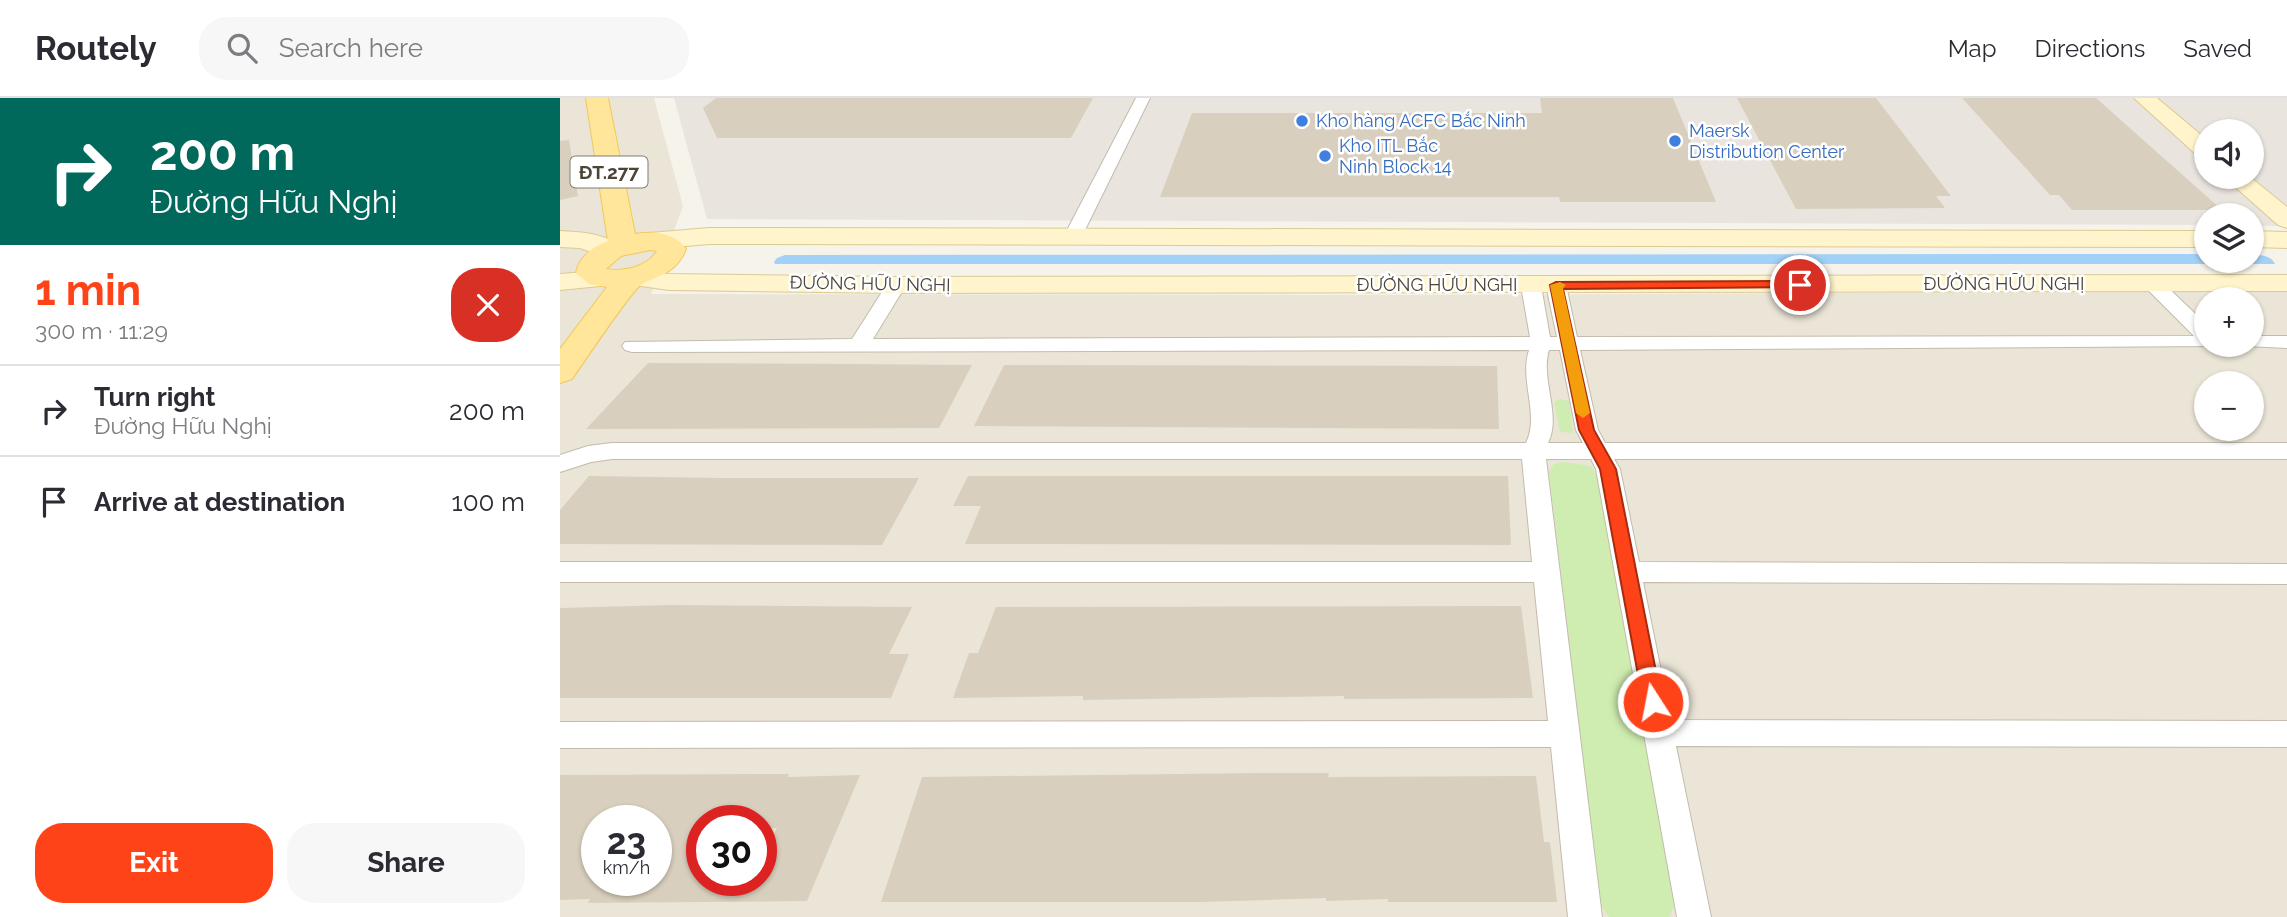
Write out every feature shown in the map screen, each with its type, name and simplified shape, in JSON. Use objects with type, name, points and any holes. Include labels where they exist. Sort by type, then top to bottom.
[{"type":"main road","name":"ĐT.277","points":[[597,98],[629,250]]},
{"type":"main road","name":"ĐT.277","points":[[621,98],[633,161]]},
{"type":"main road","points":[[2144,98],[2194,141]]},
{"type":"main road","points":[[2164,98],[2194,123]]},
{"type":"main road","points":[[2264,182],[2287,200]]},
{"type":"main road","points":[[2251,189],[2287,219]]},
{"type":"main road","name":"ĐƯỜNG HỮU NGHỊ","points":[[560,282],[629,250],[709,236],[2194,239]]},
{"type":"main road","name":"ĐƯỜNG HỮU NGHỊ","points":[[560,239],[584,240],[629,250],[669,282],[896,285],[2287,283]]},
{"type":"main road","points":[[2264,240],[2287,240]]},
{"type":"main road","points":[[560,336],[629,250]]},
{"type":"main road","points":[[560,372],[629,250]]},
{"type":"street","points":[[1072,238],[1143,98]]},
{"type":"street","points":[[2153,284],[2194,324]]},
{"type":"street","points":[[859,345],[896,285]]},
{"type":"street","points":[[1544,285],[1554,344],[1587,430],[1608,469],[1694,917]]},
{"type":"street","points":[[632,346],[2194,342]]},
{"type":"street","points":[[2264,342],[2287,342]]},
{"type":"street","points":[[1554,344],[1535,363],[1543,430],[1533,451],[1585,917]]},
{"type":"street","points":[[560,464],[588,454],[612,451],[2287,451]]},
{"type":"street","points":[[560,572],[1546,572]]},
{"type":"street","points":[[1628,572],[2287,574]]},
{"type":"street","points":[[1659,733],[2287,734]]},
{"type":"street","points":[[560,735],[1564,734]]},
{"type":"shaded area","points":[[560,98],[654,98],[683,206],[651,294],[1395,295],[2194,291],[2194,357],[2264,357],[2264,291],[2287,291],[2287,917],[560,917]]},
{"type":"shaded area","points":[[674,98],[2287,98],[2287,226],[2264,226],[2264,203],[2194,203],[2194,225],[707,219]]},
{"type":"green space","points":[[1559,399],[1569,401],[1573,433],[1560,432],[1554,402]]},
{"type":"green space","points":[[1564,462],[1591,466],[1599,481],[1672,886],[1674,907],[1669,917],[1609,917],[1600,904],[1549,471],[1554,464]]},
{"type":"water","points":[[2194,254],[2194,264],[775,264],[777,258],[785,255]]},
{"type":"water","points":[[2264,256],[2268,257],[2275,264],[2264,264]]},
{"type":"building","points":[[716,98],[1093,98],[1071,138],[717,138],[703,108]]},
{"type":"building","points":[[1540,98],[1673,98],[1716,202],[1560,202],[1559,197],[1160,197],[1192,113],[1542,113]]},
{"type":"building","points":[[1737,98],[1876,98],[1951,196],[1936,196],[1945,208],[1796,209]]},
{"type":"building","points":[[1962,98],[2096,98],[2194,185],[2194,189],[2198,189],[2214,203],[2194,203],[2194,210],[2072,210],[2059,195],[2050,195]]},
{"type":"building","points":[[569,140],[578,196],[560,200],[560,141]]},
{"type":"building","points":[[648,363],[972,365],[939,428],[586,429]]},
{"type":"building","points":[[1004,365],[1497,366],[1499,429],[974,426]]},
{"type":"building","points":[[589,476],[919,478],[882,545],[560,544],[560,510]]},
{"type":"building","points":[[968,476],[1508,476],[1511,545],[965,544],[981,506],[953,506]]},
{"type":"building","points":[[670,605],[912,607],[889,654],[909,654],[891,698],[560,698],[560,608]]},
{"type":"building","points":[[1521,606],[1533,698],[953,698],[969,653],[978,653],[996,607]]},
{"type":"building","points":[[1329,773],[1328,777],[1536,776],[1544,842],[1550,842],[1557,902],[1388,902],[1388,899],[1326,901],[1326,898],[1202,902],[881,902],[922,777]]},
{"type":"building","points":[[560,775],[860,775],[807,901],[588,903],[590,899],[560,900]]},
{"type":"slow traffic","points":[[1560,285],[1556,285],[1583,413]]},
{"type":"place","name":"Kho hàng ACFC Bắc Ninh","points":[[1302,121]]},
{"type":"place","name":"Maersk Distribution Center","points":[[1675,141]]},
{"type":"place","name":"Kho ITL Bắc Ninh Block 14","points":[[1325,156]]},
{"type":"route","points":[[1653,702],[1608,469],[1587,430],[1556,285],[1800,285]]}]
